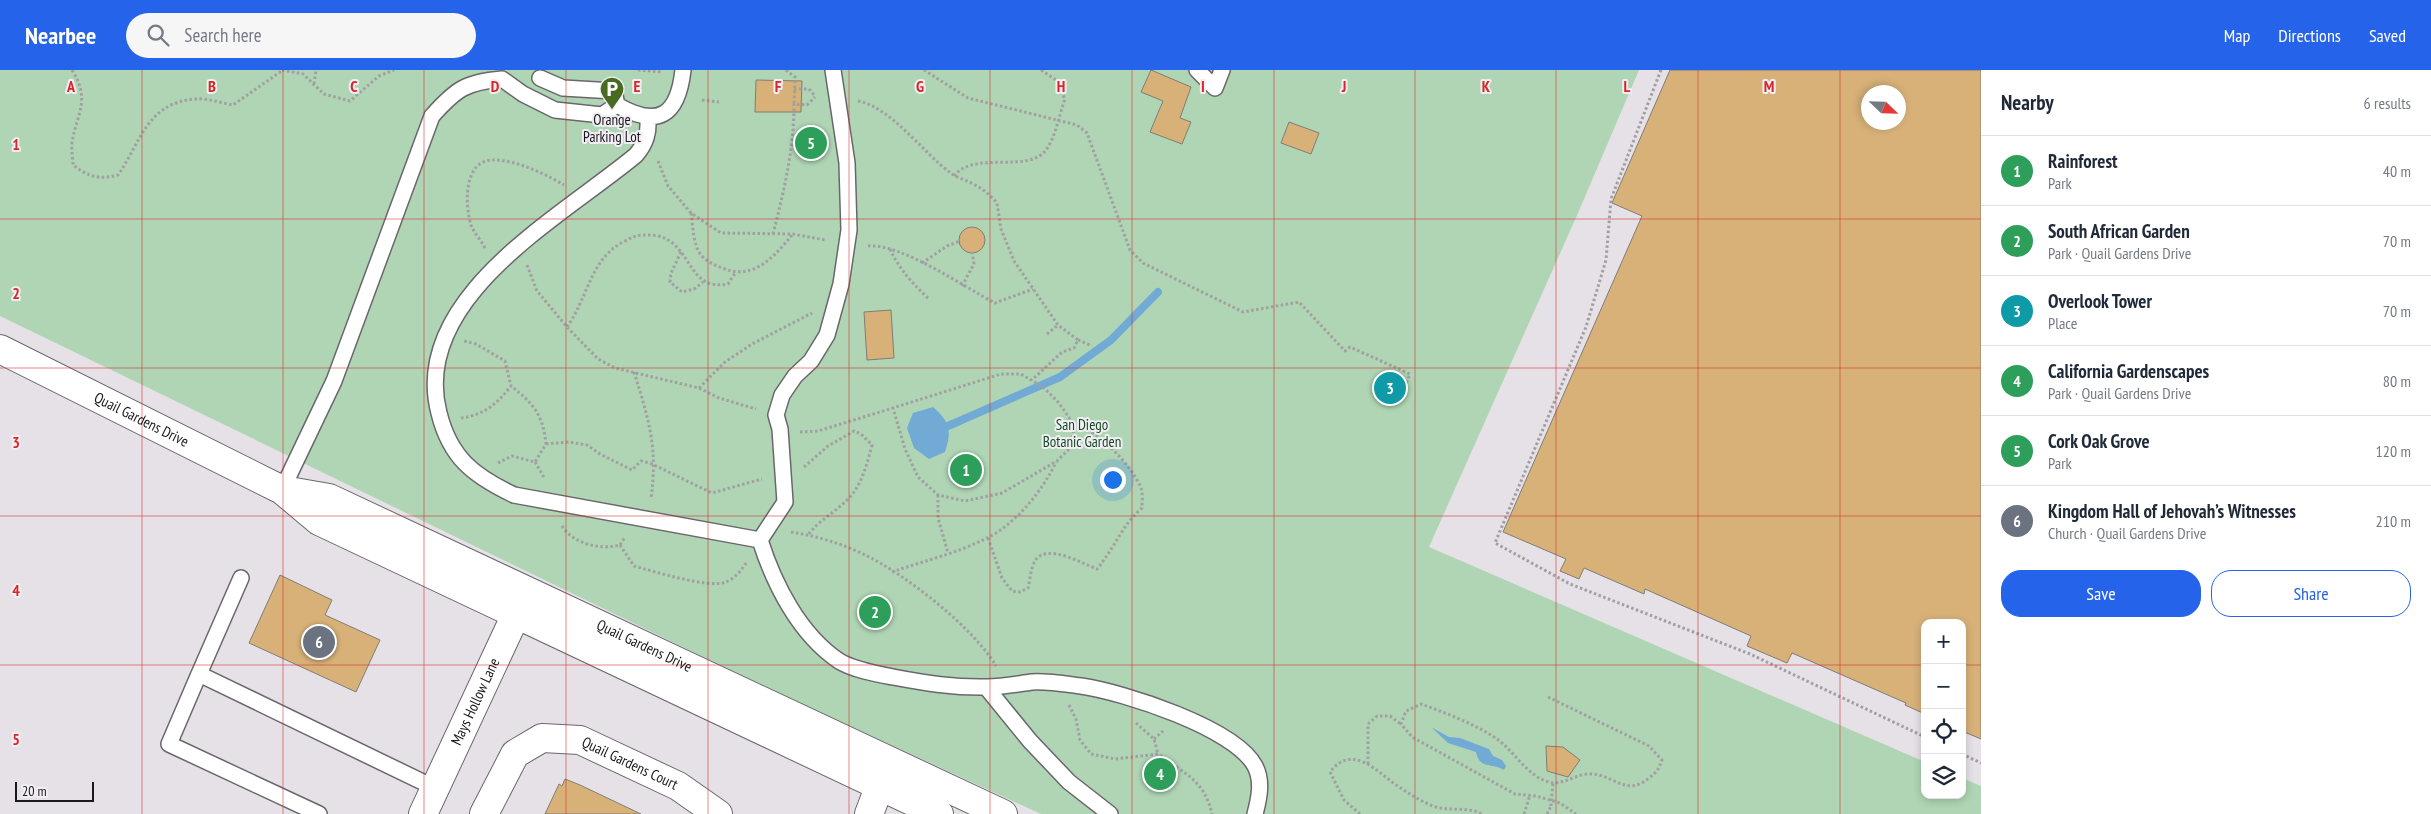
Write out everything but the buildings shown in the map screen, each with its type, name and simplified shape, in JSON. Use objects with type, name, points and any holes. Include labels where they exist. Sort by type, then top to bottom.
[{"type":"main road","name":"Quail Gardens Drive","points":[[0,349],[282,490],[319,521],[939,814]]},
{"type":"main road","name":"Quail Gardens Drive","points":[[282,490],[330,498],[1003,814]]},
{"type":"main road","name":"Mays Hollow Lane","points":[[423,814],[528,590]]},
{"type":"main road","name":"Quail Gardens Court","points":[[484,814],[515,754],[542,738],[580,740],[678,786],[718,814]]},
{"type":"main road","points":[[869,814],[890,761]]},
{"type":"lane","points":[[540,78],[563,88],[616,98],[631,113],[648,117],[666,112],[677,101],[683,70]]},
{"type":"lane","points":[[760,540],[770,528],[784,502],[778,422],[782,395],[795,376],[811,361],[827,335],[838,297],[849,230],[847,163],[833,70]]},
{"type":"lane","points":[[1197,70],[1215,88],[1222,70]]},
{"type":"lane","points":[[282,490],[334,381],[432,116],[452,93],[479,81],[502,79],[523,94],[555,110],[602,115],[616,98]]},
{"type":"lane","points":[[648,117],[649,130],[645,144],[624,165],[519,244],[464,301],[444,337],[436,371],[436,404],[442,427],[462,461],[479,476],[514,495],[760,540]]},
{"type":"lane","points":[[760,540],[769,570],[785,599],[813,639],[840,661],[878,674],[938,686],[986,687],[1033,682],[1082,686],[1139,702],[1207,726],[1238,746],[1255,767],[1261,795],[1255,814]]},
{"type":"lane","points":[[241,578],[169,744],[318,814]]},
{"type":"lane","points":[[199,674],[435,788]]},
{"type":"lane","points":[[986,687],[1030,740],[1069,782],[1110,814]]},
{"type":"path","points":[[72,70],[81,90],[81,115],[72,142],[73,165],[89,176],[104,179],[118,175],[152,118],[169,105],[196,99],[234,105],[282,70],[303,74],[324,94],[350,101],[380,76],[394,70]]},
{"type":"path","points":[[314,85],[316,70]]},
{"type":"path","points":[[773,234],[786,183],[794,133],[794,77],[786,70]]},
{"type":"path","points":[[924,70],[968,98],[1077,125],[1087,133],[1130,250],[1143,263],[1243,312],[1299,302],[1345,351],[1350,347],[1410,374],[1399,399],[1397,398]]},
{"type":"path","points":[[954,176],[967,166],[980,163],[1030,160],[1045,152],[1065,99],[1056,80],[1041,70]]},
{"type":"path","points":[[1661,70],[1611,200],[1606,260],[1586,327],[1495,543],[1570,584],[1750,654],[1921,735]]},
{"type":"path","points":[[794,88],[809,89],[816,96],[838,102],[848,99],[868,103],[885,113],[922,149],[954,176],[974,184],[997,203],[1001,229],[1014,261],[1058,325],[1078,340],[1092,346]]},
{"type":"path","points":[[794,104],[807,105],[816,96]]},
{"type":"path","points":[[702,100],[719,102]]},
{"type":"path","points":[[658,153],[658,161],[668,186],[691,213],[721,232],[792,234],[827,240],[846,248],[874,246],[890,248],[922,263],[995,303],[1033,289]]},
{"type":"path","points":[[496,266],[471,226],[468,210],[470,178],[479,165],[490,160],[531,169],[549,176],[569,188],[578,200]]},
{"type":"path","points":[[691,213],[701,254],[714,265],[735,273],[760,267],[779,250],[792,234]]},
{"type":"path","points":[[567,328],[575,316],[596,267],[612,247],[638,235],[662,236],[681,251],[704,282],[716,286],[728,284],[735,273]]},
{"type":"path","points":[[922,263],[947,246],[960,241]]},
{"type":"path","points":[[519,244],[537,291],[567,328],[598,359],[615,368],[699,388],[778,422],[791,432],[818,431],[1001,374],[1021,374],[1042,386],[1059,403],[1074,425],[1072,446],[1057,461],[1002,493],[965,501],[938,495],[918,477],[904,449],[893,408]]},
{"type":"path","points":[[890,248],[896,263],[906,272],[912,284],[929,299]]},
{"type":"path","points":[[681,251],[671,273],[670,282],[682,292],[694,289],[704,282]]},
{"type":"path","points":[[962,286],[974,264],[972,252]]},
{"type":"path","points":[[699,388],[732,358],[838,297]]},
{"type":"path","points":[[1048,334],[1058,325]]},
{"type":"path","points":[[444,337],[476,344],[505,361],[511,386],[528,399],[538,412],[546,444],[535,462],[512,456],[479,476]]},
{"type":"path","points":[[1033,380],[1062,352],[1074,348],[1078,340]]},
{"type":"path","points":[[634,372],[649,420],[655,450],[655,466],[648,520]]},
{"type":"path","points":[[442,427],[460,419],[476,416],[496,404],[511,386]]},
{"type":"path","points":[[988,538],[1002,578],[1012,591],[1020,592],[1028,588],[1035,561],[1041,555],[1053,552],[1082,561],[1097,569],[1110,554],[1128,519],[1142,508],[1142,490],[1117,454],[1084,427],[1074,425]]},
{"type":"path","points":[[546,444],[569,442],[587,445],[600,454],[632,470],[641,461],[655,466]]},
{"type":"path","points":[[892,572],[988,538],[1021,512],[1046,483],[1057,461]]},
{"type":"path","points":[[938,495],[938,518],[948,553]]},
{"type":"path","points":[[770,528],[816,536],[864,554],[915,586],[987,650],[1007,686]]},
{"type":"path","points":[[620,545],[634,566],[702,582],[726,582],[743,569],[760,540]]},
{"type":"path","points":[[1056,684],[1076,719],[1080,740],[1091,754],[1115,759],[1158,754],[1194,779],[1208,796],[1212,814]]},
{"type":"path","points":[[1401,724],[1406,711],[1421,704],[1435,709],[1489,734],[1501,742],[1535,774],[1553,782],[1562,782],[1570,777],[1590,773],[1627,787],[1644,783],[1658,771],[1662,760],[1649,746],[1548,697]]},
{"type":"path","points":[[1368,764],[1368,724],[1377,716],[1390,716],[1401,724],[1412,737],[1514,794],[1560,803],[1576,814]]},
{"type":"path","points":[[1966,756],[1981,763]]},
{"type":"path","points":[[1360,814],[1338,792],[1330,772],[1336,764],[1346,760],[1368,764],[1416,798],[1436,807],[1482,814]]},
{"type":"path","points":[[1547,814],[1551,806],[1553,782]]},
{"type":"path","points":[[1524,814],[1530,796]]},
{"type":"green space","name":"San Diego Botanic Garden","points":[[0,70],[1639,70],[1578,213],[1429,547],[1921,760],[1921,799],[1966,799],[1966,780],[1981,786],[1981,814],[1041,814],[755,682],[0,316]]},
{"type":"water","points":[[933,407],[943,417],[949,432],[945,452],[929,459],[914,448],[907,428],[913,413]]},
{"type":"water","points":[[1431,727],[1449,737],[1460,738],[1489,749],[1493,756],[1502,760],[1506,766],[1504,770],[1483,763],[1478,758],[1476,752],[1448,743]]},
{"type":"waterway","points":[[948,426],[1060,377],[1111,340],[1158,292]]},
{"type":"place","name":"Orange Parking Lot","points":[[612,110]]},
{"type":"place","name":"Cork Oak Grove","points":[[811,143]]},
{"type":"place","name":"Overlook Tower","points":[[1390,388]]},
{"type":"place","name":"Rainforest","points":[[966,470]]},
{"type":"place","name":"South African Garden","points":[[875,612]]},
{"type":"place","name":"Kingdom Hall of Jehovah’s Witnesses","points":[[319,642]]},
{"type":"place","name":"California Gardenscapes","points":[[1160,774]]}]
